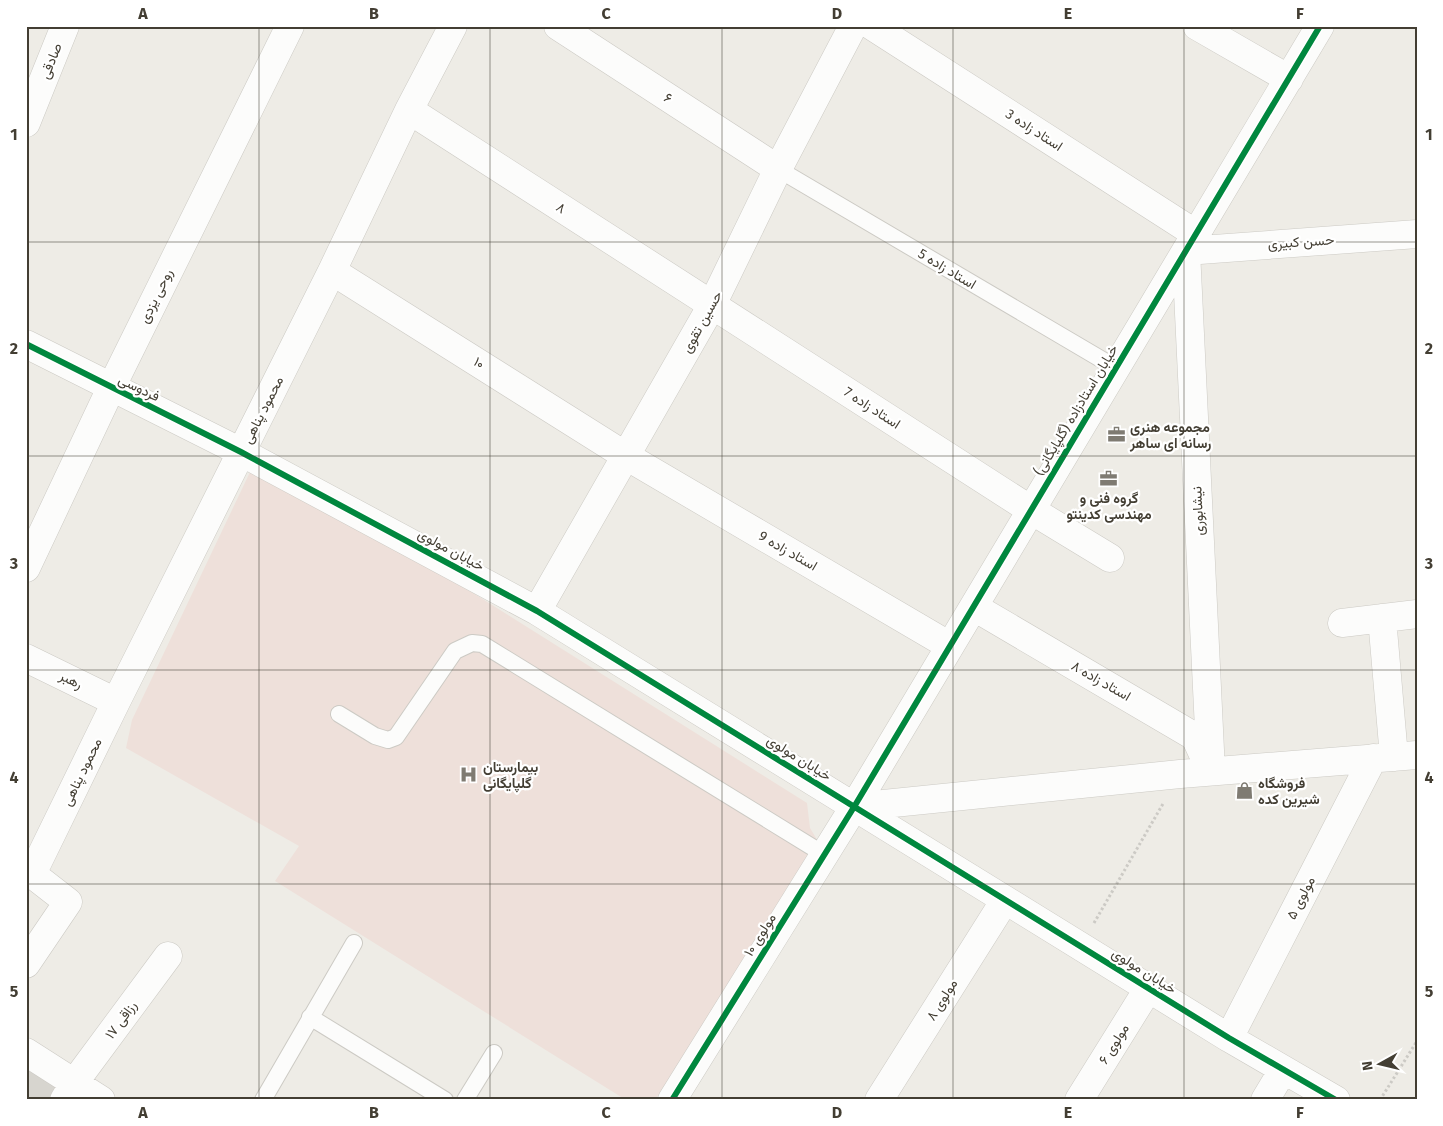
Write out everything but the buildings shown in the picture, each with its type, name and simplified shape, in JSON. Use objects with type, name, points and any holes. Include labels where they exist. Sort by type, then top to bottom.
[{"type":"street","name":"صادقی","points":[[26,123],[65,26]]},
{"type":"street","name":"روحی یزدی","points":[[26,568],[111,388],[290,26]]},
{"type":"street","name":"محمود پناهی","points":[[29,873],[332,271],[409,110],[453,26]]},
{"type":"street","name":"۶","points":[[558,26],[778,169]]},
{"type":"street","name":"حسین تقوی","points":[[537,611],[712,305],[778,169],[853,26]]},
{"type":"street","name":"استاد زاده 3","points":[[872,26],[1191,242]]},
{"type":"street","points":[[1197,26],[1289,79]]},
{"type":"street","name":"خیابان استادزاده (گلپایگانی)","points":[[854,807],[1320,26]]},
{"type":"street","name":"۸","points":[[409,110],[712,305]]},
{"type":"street","name":"حسن کبیری","points":[[1191,242],[1417,234]]},
{"type":"street","name":"نیشابوری","points":[[1191,242],[1211,771]]},
{"type":"street","name":"۱۰","points":[[332,271],[626,456]]},
{"type":"street","name":"استاد زاده 7","points":[[712,305],[1031,510],[1110,558]]},
{"type":"street","name":"فردوسی","points":[[26,344],[241,452]]},
{"type":"street","name":"خیابان مولوی","points":[[241,452],[537,611],[1148,989],[1336,1100]]},
{"type":"street","name":"استاد زاده 9","points":[[626,456],[950,646]]},
{"type":"street","name":"استاد زاده ۸","points":[[974,607],[1192,734],[1211,771]]},
{"type":"street","points":[[1342,623],[1417,614]]},
{"type":"street","points":[[854,807],[1211,771],[1395,757],[1382,618]]},
{"type":"street","name":"رهبر","points":[[26,658],[116,702]]},
{"type":"street","name":"مولوی ۵","points":[[1229,1038],[1395,757]]},
{"type":"street","name":"مولوی ۱۰","points":[[672,1100],[854,807]]},
{"type":"street","points":[[26,964],[68,902],[29,873]]},
{"type":"street","name":"مولوی ۸","points":[[879,1100],[1004,900]]},
{"type":"street","name":"رزاقی ۱۷","points":[[69,1091],[168,956]]},
{"type":"street","name":"مولوی ۶","points":[[1079,1100],[1148,989]]},
{"type":"street","points":[[26,1052],[69,1091],[101,1100]]},
{"type":"street","points":[[1265,1100],[1283,1070]]},
{"type":"lane","name":"استاد زاده 5","points":[[778,169],[1116,368]]},
{"type":"lane","points":[[339,714],[375,736],[388,740],[396,737],[454,651],[472,643],[482,644],[825,855]]},
{"type":"lane","points":[[262,1100],[354,943]]},
{"type":"lane","points":[[310,1018],[445,1100]]},
{"type":"lane","points":[[465,1100],[494,1054]]},
{"type":"path","points":[[1080,947],[1180,774]]},
{"type":"path","points":[[1380,1100],[1417,1040]]},
{"type":"shaded area","name":"بیمارستان گلپایگانی","points":[[268,464],[807,803],[810,828],[822,848],[655,1100],[626,1100],[275,881],[299,846],[126,748],[132,720],[251,470]]},
{"type":"cycle path","points":[[672,1100],[854,807],[1320,26]]},
{"type":"cycle path","points":[[26,344],[241,452],[537,611],[1229,1038],[1336,1100]]},
{"type":"place","name":"مجموعه هنری رسانه ای ساهر","points":[[1116,435]]},
{"type":"place","name":"گروه فنی و مهندسی کدینتو","points":[[1109,478]]},
{"type":"place","name":"بیمارستان گلپایگانی","points":[[469,775]]},
{"type":"place","name":"فروشگاه شیرین کده","points":[[1244,791]]}]
